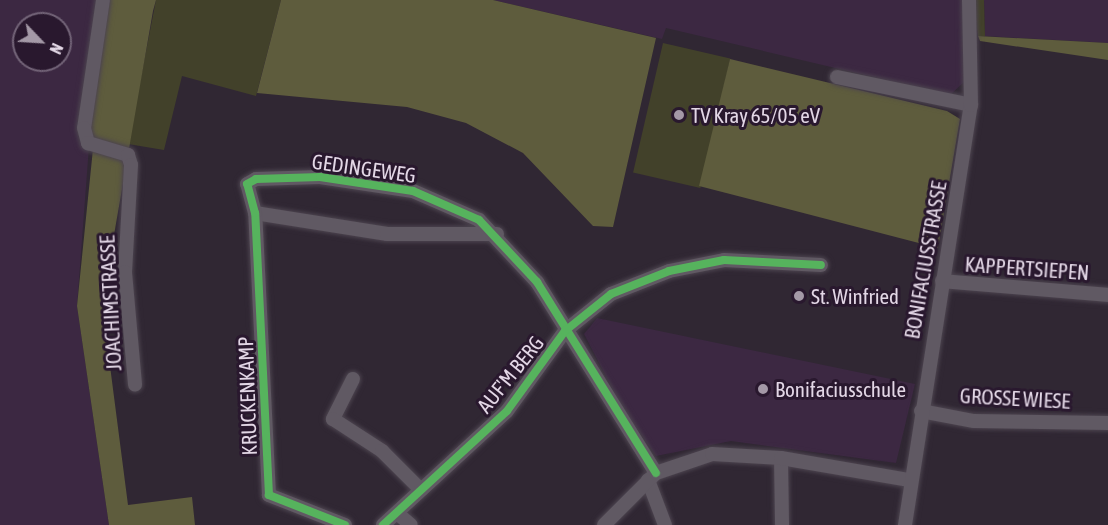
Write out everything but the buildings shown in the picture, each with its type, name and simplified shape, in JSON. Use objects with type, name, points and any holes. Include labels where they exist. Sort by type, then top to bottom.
[{"type":"street","name":"JOACHIMSTRASSE","points":[[103,0],[84,128],[88,143],[128,155],[131,165],[125,272],[135,385]]},
{"type":"street","name":"BONIFACIUSSTRASSE","points":[[905,525],[908,480],[971,105],[969,0]]},
{"type":"street","points":[[837,77],[971,105]]},
{"type":"street","name":"GEDINGEWEG","points":[[255,213],[248,184],[256,179],[320,177],[413,191],[453,206],[497,234],[520,259],[566,331],[652,477],[665,525]]},
{"type":"street","points":[[255,213],[387,234],[497,234]]},
{"type":"street","name":"KRUCKENKAMP","points":[[255,213],[269,495],[345,525]]},
{"type":"street","name":"AUF'M BERG","points":[[383,525],[507,411],[566,331],[611,294],[692,265],[757,257],[821,265]]},
{"type":"street","name":"KAPPERTSIEPEN","points":[[942,281],[1108,295]]},
{"type":"street","points":[[352,379],[333,419],[382,451],[421,490]]},
{"type":"street","name":"GROSSE WIESE","points":[[921,411],[974,421],[1108,423]]},
{"type":"street","points":[[604,525],[652,477],[712,454],[781,458],[908,480]]},
{"type":"street","points":[[781,458],[782,525]]},
{"type":"street","points":[[397,513],[411,525]]},
{"type":"shaded area","points":[[0,0],[100,0],[77,306],[109,525],[0,525]]},
{"type":"shaded area","points":[[110,0],[156,0],[102,304],[128,505],[192,497],[195,525],[109,525],[77,306],[94,139],[89,125]]},
{"type":"shaded area","points":[[156,0],[281,0],[256,96],[182,76],[164,150],[128,144]]},
{"type":"shaded area","points":[[281,0],[493,0],[656,38],[613,227],[593,226],[523,153],[466,123],[407,107],[257,93]]},
{"type":"shaded area","points":[[493,0],[968,0],[964,82],[950,95],[666,28],[662,39]]},
{"type":"shaded area","points":[[973,0],[984,0],[985,36],[978,36]]},
{"type":"shaded area","points":[[984,0],[1108,0],[1108,43],[985,36]]},
{"type":"shaded area","points":[[978,36],[1108,43],[1108,60],[980,41]]},
{"type":"shaded area","name":"TV Kray 65/05 eV","points":[[663,43],[730,59],[700,188],[633,173]]},
{"type":"shaded area","points":[[730,59],[947,111],[960,119],[938,248],[699,186]]},
{"type":"shaded area","name":"Bonifaciusschule","points":[[597,318],[915,384],[896,463],[731,441],[656,456],[622,407],[584,334]]},
{"type":"cycle path","points":[[345,525],[269,495],[255,213],[247,184],[256,179],[320,177],[413,191],[479,220],[537,282],[656,473]]},
{"type":"cycle path","points":[[383,525],[507,411],[565,331],[611,294],[669,271],[724,260],[821,265]]},
{"type":"place","name":"TV Kray 65/05 eV","points":[[679,115]]},
{"type":"place","name":"St. Winfried","points":[[799,296]]},
{"type":"place","name":"Bonifaciusschule","points":[[763,389]]}]
